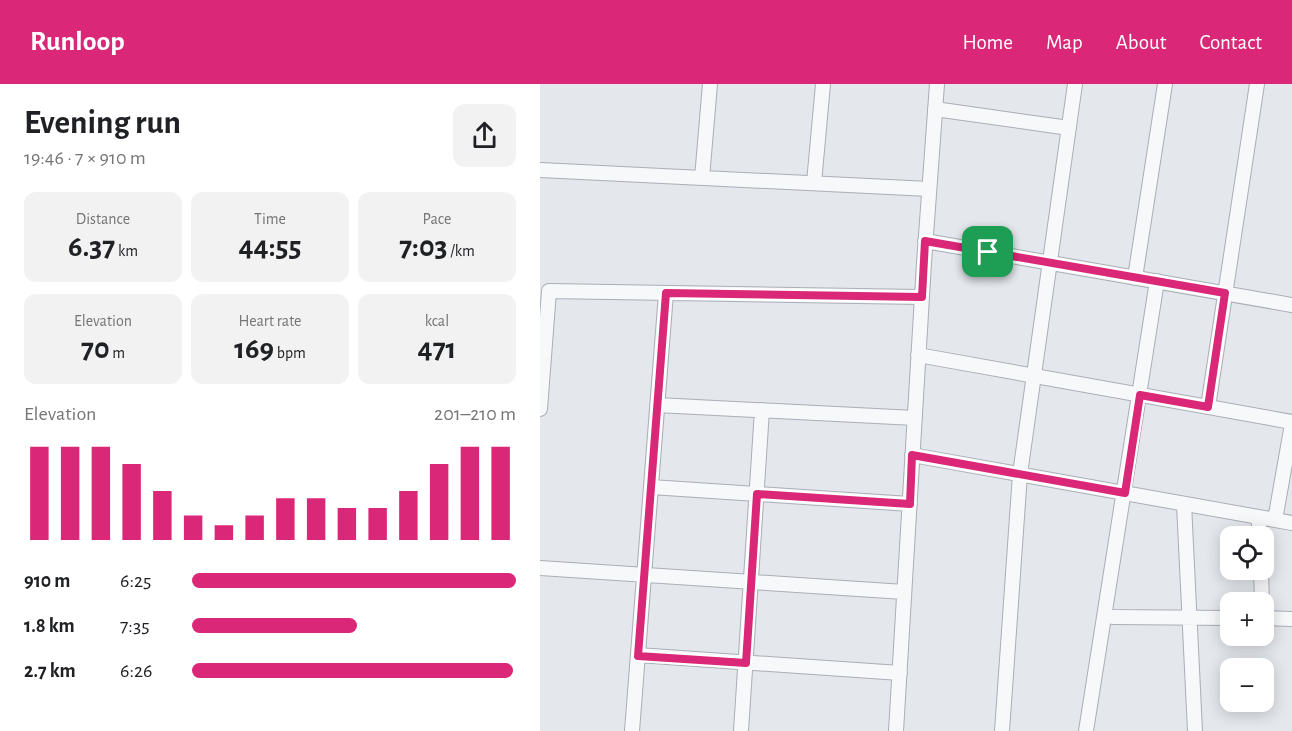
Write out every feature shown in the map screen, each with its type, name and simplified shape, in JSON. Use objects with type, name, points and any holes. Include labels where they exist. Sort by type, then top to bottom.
[{"type":"street","points":[[702,178],[710,84]]},
{"type":"street","points":[[814,183],[823,84]]},
{"type":"street","points":[[896,731],[925,241],[937,84]]},
{"type":"street","points":[[1002,731],[1020,474],[1075,84]]},
{"type":"street","points":[[1135,278],[1165,84]]},
{"type":"street","points":[[1208,407],[1257,84]]},
{"type":"street","points":[[935,109],[1069,128]]},
{"type":"street","points":[[540,170],[929,189]]},
{"type":"street","points":[[925,241],[1292,305]]},
{"type":"street","points":[[1086,731],[1157,281]]},
{"type":"street","points":[[540,409],[542,350],[549,291],[922,297]]},
{"type":"street","points":[[632,731],[666,293]]},
{"type":"street","points":[[918,355],[1292,423],[1275,520]]},
{"type":"street","points":[[657,405],[915,418]]},
{"type":"street","points":[[741,731],[762,410]]},
{"type":"street","points":[[912,455],[1292,523]]},
{"type":"street","points":[[651,487],[910,504]]},
{"type":"street","points":[[1184,504],[1195,731]]},
{"type":"street","points":[[1259,517],[1259,526]]},
{"type":"street","points":[[540,568],[904,592]]},
{"type":"street","points":[[1113,616],[1220,618]]},
{"type":"street","points":[[1274,618],[1292,619]]},
{"type":"street","points":[[638,656],[900,673]]},
{"type":"route","points":[[925,241],[988,252],[1225,293],[1208,407],[1140,395],[1125,493],[912,455],[910,504],[757,494],[746,663],[638,656],[666,293],[922,297],[925,241]]}]
